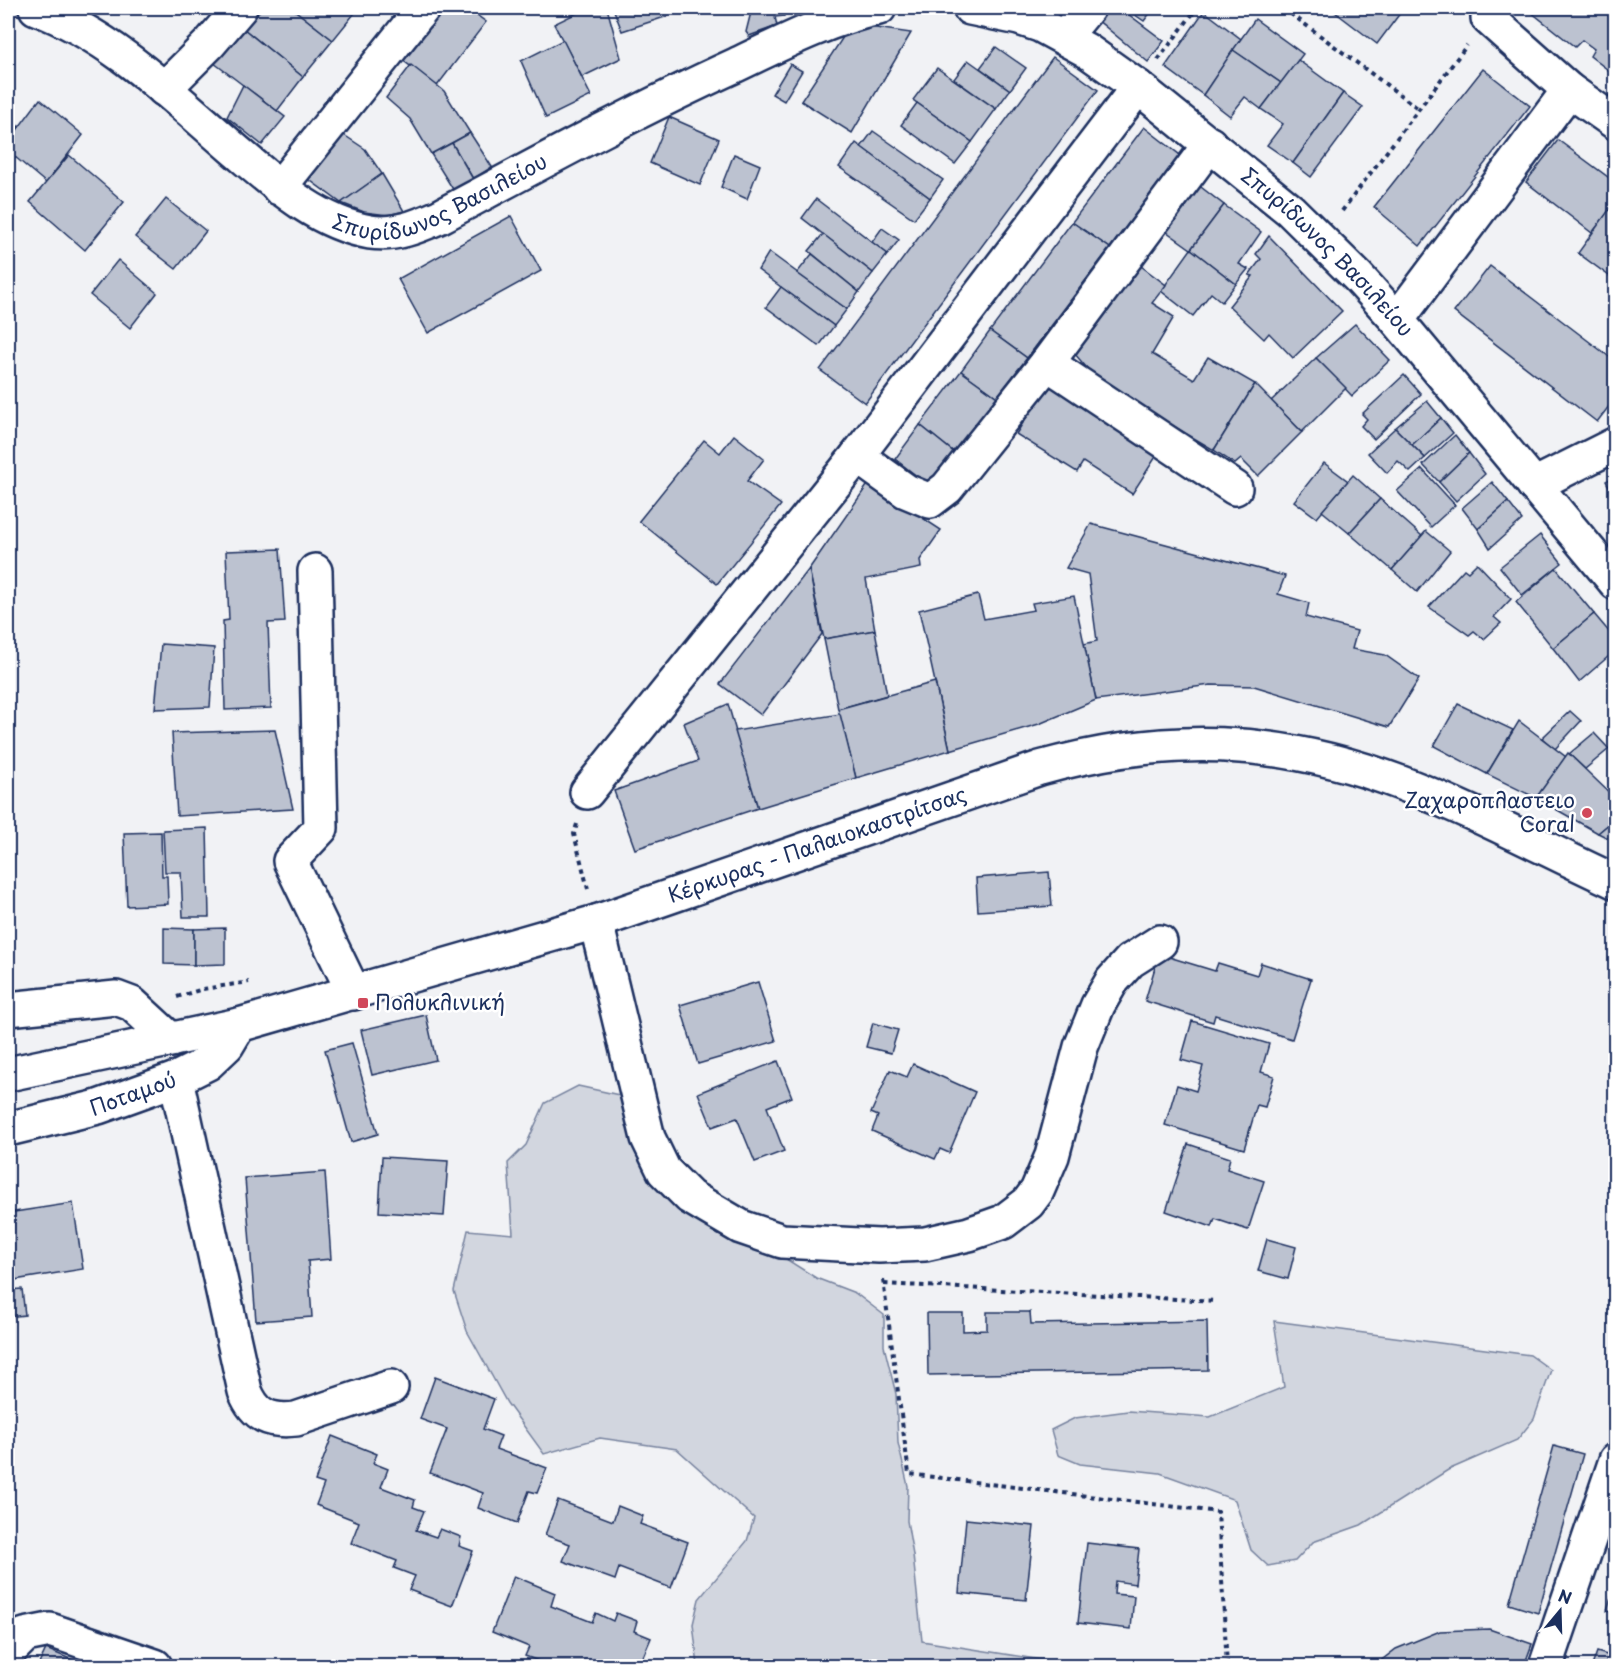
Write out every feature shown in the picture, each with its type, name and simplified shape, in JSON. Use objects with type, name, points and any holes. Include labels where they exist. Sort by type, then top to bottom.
[{"type":"street","name":"Σπυρίδωνος Βασιλείου","points":[[36,8],[78,25],[120,52],[279,188],[313,211],[361,230],[387,233],[414,227],[441,216],[663,98],[807,32],[836,20],[879,8]]},
{"type":"street","points":[[164,89],[210,43],[240,8]]},
{"type":"street","points":[[279,188],[423,8]]},
{"type":"street","name":"Σπυρίδωνος Βασιλείου","points":[[970,8],[1018,18],[1064,37],[1138,87],[1290,210],[1397,320],[1614,580]]},
{"type":"street","points":[[1064,37],[1088,8]]},
{"type":"street","points":[[1488,18],[1569,90],[1616,123]]},
{"type":"street","points":[[587,792],[857,456],[1138,87]]},
{"type":"street","points":[[1397,320],[1569,90]]},
{"type":"street","points":[[857,456],[906,491],[930,501],[947,488],[1047,363],[1210,144]]},
{"type":"street","points":[[1047,363],[1235,488]]},
{"type":"street","points":[[1534,485],[1616,444]]},
{"type":"street","points":[[315,571],[321,828],[290,861],[354,993]]},
{"type":"street","name":"Κέρκυρας - Παλαιοκαστρίτσας","points":[[8,1074],[238,1025],[354,993],[596,922],[1040,768],[1105,752],[1172,744],[1232,744],[1271,749],[1322,758],[1361,769],[1433,796],[1616,882]]},
{"type":"street","points":[[596,922],[648,1138],[664,1171],[690,1197],[751,1231],[782,1241],[879,1246],[925,1245],[969,1234],[1003,1222],[1028,1203],[1037,1191],[1053,1156],[1081,1047],[1098,1005],[1112,981],[1130,961],[1160,942]]},
{"type":"street","points":[[8,1009],[116,998],[132,1004],[171,1040]]},
{"type":"street","name":"Ποταμού","points":[[8,1129],[98,1107],[176,1079],[208,1063],[227,1045],[238,1025]]},
{"type":"street","points":[[176,1079],[245,1391],[250,1403],[270,1419],[283,1421],[296,1419],[390,1387]]},
{"type":"street","points":[[1547,1663],[1616,1460]]},
{"type":"street","points":[[8,1652],[25,1635],[50,1630],[155,1666]]},
{"type":"path","points":[[1138,87],[1197,8]]},
{"type":"path","points":[[1283,8],[1419,109]]},
{"type":"path","points":[[1321,240],[1488,18]]},
{"type":"path","points":[[587,792],[574,834],[596,922]]},
{"type":"path","points":[[879,1246],[909,1474],[1218,1512],[1227,1666]]},
{"type":"path","points":[[884,1284],[1216,1302]]},
{"type":"shaded area","points":[[578,1086],[619,1095],[634,1124],[639,1158],[681,1212],[734,1226],[816,1278],[855,1293],[884,1315],[884,1346],[896,1394],[898,1443],[908,1486],[907,1521],[922,1641],[1081,1666],[698,1666],[693,1624],[699,1599],[747,1541],[754,1518],[677,1449],[600,1438],[544,1454],[507,1403],[467,1331],[454,1291],[468,1230],[513,1234],[508,1163],[526,1145],[545,1103]]},
{"type":"shaded area","points":[[1274,1321],[1530,1355],[1551,1370],[1534,1419],[1517,1440],[1448,1470],[1361,1525],[1313,1542],[1295,1561],[1268,1566],[1251,1550],[1235,1500],[1160,1473],[1080,1464],[1058,1455],[1051,1430],[1075,1418],[1128,1411],[1210,1417],[1284,1387]]},
{"type":"building","points":[[262,8],[292,8],[333,40],[303,77],[244,29]]},
{"type":"building","points":[[292,8],[356,8],[358,9],[333,40]]},
{"type":"building","points":[[440,8],[467,8],[486,22],[437,86],[401,59]]},
{"type":"building","points":[[587,8],[607,8],[621,58],[582,77],[554,24]]},
{"type":"building","points":[[613,8],[664,8],[668,16],[622,31]]},
{"type":"building","points":[[752,8],[783,8],[784,16],[775,17],[777,26],[749,36],[746,32]]},
{"type":"building","points":[[1104,8],[1120,8],[1164,41],[1148,62],[1096,19]]},
{"type":"building","points":[[1125,8],[1154,8],[1144,21]]},
{"type":"building","points":[[1332,8],[1404,8],[1377,44]]},
{"type":"building","points":[[1526,8],[1616,8],[1616,76],[1590,56],[1594,49],[1582,40],[1575,47]]},
{"type":"building","points":[[1204,11],[1241,39],[1203,95],[1165,67]]},
{"type":"building","points":[[1255,19],[1303,54],[1281,83],[1233,50]]},
{"type":"building","points":[[862,26],[911,33],[852,133],[801,101],[845,34]]},
{"type":"building","points":[[244,29],[303,77],[277,111],[214,63]]},
{"type":"building","points":[[563,40],[591,96],[546,118],[521,61]]},
{"type":"building","points":[[996,47],[1026,68],[1010,90],[980,68]]},
{"type":"building","points":[[1233,50],[1281,83],[1261,109],[1245,97],[1230,116],[1203,95]]},
{"type":"building","points":[[1053,57],[1098,90],[865,403],[820,370]]},
{"type":"building","points":[[968,60],[1010,90],[996,109],[954,79]]},
{"type":"building","points":[[1298,60],[1343,93],[1293,163],[1267,145],[1283,124],[1261,109]]},
{"type":"building","points":[[790,64],[802,71],[784,101],[772,94]]},
{"type":"building","points":[[411,65],[444,91],[470,133],[431,154],[410,119],[386,98]]},
{"type":"building","points":[[937,68],[996,109],[972,142],[913,100]]},
{"type":"building","points":[[1483,69],[1530,106],[1420,246],[1374,207]]},
{"type":"building","points":[[243,85],[285,117],[262,145],[227,117]]},
{"type":"building","points":[[1343,93],[1363,107],[1311,177],[1293,163]]},
{"type":"building","points":[[40,99],[83,135],[46,183],[8,151],[8,142]]},
{"type":"building","points":[[917,103],[972,142],[955,164],[901,125]]},
{"type":"building","points":[[669,117],[719,139],[700,185],[650,163]]},
{"type":"building","points":[[8,118],[19,127],[8,142]]},
{"type":"building","points":[[1144,127],[1180,155],[1110,248],[1072,222]]},
{"type":"building","points":[[873,131],[943,180],[930,198],[861,147]]},
{"type":"building","points":[[341,133],[365,149],[382,174],[341,203],[307,178]]},
{"type":"building","points":[[470,133],[492,167],[473,179],[452,143]]},
{"type":"building","points":[[1558,140],[1616,183],[1616,202],[1592,233],[1526,182]]},
{"type":"building","points":[[452,143],[473,179],[454,191],[431,154]]},
{"type":"building","points":[[856,143],[930,198],[914,219],[839,167]]},
{"type":"building","points":[[734,154],[760,165],[747,199],[721,187]]},
{"type":"building","points":[[69,155],[124,202],[85,250],[30,202]]},
{"type":"building","points":[[382,174],[404,211],[388,215],[364,212],[341,203]]},
{"type":"building","points":[[1197,184],[1224,205],[1191,249],[1163,229]]},
{"type":"building","points":[[166,199],[206,231],[176,269],[135,237]]},
{"type":"building","points":[[816,199],[888,254],[873,273],[802,218]]},
{"type":"building","points":[[1224,205],[1261,232],[1239,264],[1248,269],[1236,284],[1191,249]]},
{"type":"building","points":[[1609,210],[1616,215],[1616,281],[1578,253]]},
{"type":"building","points":[[511,216],[541,271],[428,333],[398,279]]},
{"type":"building","points":[[1072,222],[1110,248],[1027,358],[990,331]]},
{"type":"building","points":[[882,228],[899,240],[888,254],[872,242]]},
{"type":"building","points":[[823,234],[873,273],[859,292],[809,251]]},
{"type":"building","points":[[1269,236],[1342,311],[1293,358],[1269,333],[1264,339],[1229,306],[1253,276],[1249,275],[1261,259],[1256,254]]},
{"type":"building","points":[[1191,249],[1236,284],[1222,302],[1211,293],[1193,316],[1161,291]]},
{"type":"building","points":[[769,252],[847,309],[834,326],[758,270]]},
{"type":"building","points":[[812,254],[859,292],[847,309],[797,273]]},
{"type":"building","points":[[118,260],[157,293],[130,328],[90,295]]},
{"type":"building","points":[[1137,263],[1166,285],[1152,303],[1174,317],[1152,354],[1194,379],[1208,357],[1255,384],[1214,450],[1099,382],[1074,353]]},
{"type":"building","points":[[1490,266],[1616,362],[1616,397],[1597,422],[1454,312]]},
{"type":"building","points":[[781,287],[834,326],[819,346],[766,307]]},
{"type":"building","points":[[1355,324],[1390,360],[1352,396],[1316,358]]},
{"type":"building","points":[[990,331],[1027,358],[997,397],[961,371]]},
{"type":"building","points":[[1316,358],[1346,388],[1302,432],[1271,401]]},
{"type":"building","points":[[961,371],[997,397],[956,454],[920,425]]},
{"type":"building","points":[[1404,375],[1421,394],[1374,439],[1361,426],[1367,419],[1362,414]]},
{"type":"building","points":[[1048,383],[1159,452],[1132,494],[1083,462],[1077,472],[1016,434]]},
{"type":"building","points":[[1255,384],[1302,432],[1258,476],[1241,459],[1235,464],[1214,450]]},
{"type":"building","points":[[1427,401],[1441,418],[1412,445],[1395,428]]},
{"type":"building","points":[[1441,418],[1453,433],[1425,458],[1412,445]]},
{"type":"building","points":[[920,425],[956,454],[931,487],[895,459]]},
{"type":"building","points":[[1395,428],[1425,458],[1410,472],[1398,461],[1387,473],[1368,453]]},
{"type":"building","points":[[734,435],[764,459],[747,481],[781,505],[717,584],[639,521],[704,440],[720,453]]},
{"type":"building","points":[[1455,435],[1469,453],[1439,482],[1423,465]]},
{"type":"building","points":[[1469,453],[1485,474],[1456,501],[1439,482]]},
{"type":"building","points":[[1324,463],[1348,481],[1317,518],[1294,501]]},
{"type":"building","points":[[1422,469],[1455,505],[1431,527],[1397,491]]},
{"type":"building","points":[[1353,475],[1380,499],[1349,533],[1322,511]]},
{"type":"building","points":[[1616,476],[1616,498],[1615,498],[1606,481]]},
{"type":"building","points":[[1492,482],[1508,502],[1478,529],[1462,508]]},
{"type":"building","points":[[869,483],[941,530],[920,560],[921,568],[866,579],[875,630],[824,639],[809,569]]},
{"type":"building","points":[[1380,499],[1422,536],[1392,570],[1349,533]]},
{"type":"building","points":[[1508,502],[1522,520],[1490,548],[1478,529]]},
{"type":"building","points":[[1091,524],[1285,576],[1278,594],[1309,603],[1306,617],[1357,631],[1352,649],[1385,655],[1419,679],[1389,727],[1254,686],[1211,685],[1096,700],[1084,644],[1097,641],[1088,574],[1066,568]]},
{"type":"building","points":[[1426,531],[1450,551],[1417,592],[1392,570]]},
{"type":"building","points":[[1540,535],[1562,563],[1522,595],[1500,567]]},
{"type":"building","points":[[280,549],[285,622],[268,623],[271,708],[225,710],[223,621],[229,620],[226,551]]},
{"type":"building","points":[[1477,563],[1511,599],[1494,617],[1501,623],[1484,639],[1474,631],[1469,635],[1429,607],[1464,569],[1468,572]]},
{"type":"building","points":[[1556,568],[1594,614],[1553,648],[1516,602]]},
{"type":"building","points":[[809,569],[822,634],[761,715],[720,684]]},
{"type":"building","points":[[978,595],[984,619],[1034,610],[1032,603],[1074,596],[1096,700],[1039,724],[950,750],[919,610]]},
{"type":"building","points":[[1594,614],[1616,640],[1616,650],[1579,682],[1553,648]]},
{"type":"building","points":[[875,630],[887,695],[838,709],[824,639]]},
{"type":"building","points":[[161,644],[214,648],[210,707],[155,709]]},
{"type":"building","points":[[935,682],[950,750],[856,778],[838,709]]},
{"type":"building","points":[[728,704],[758,808],[635,849],[614,791],[698,761],[684,723]]},
{"type":"building","points":[[1458,704],[1513,730],[1487,774],[1434,746]]},
{"type":"building","points":[[1570,711],[1581,721],[1555,749],[1542,738]]},
{"type":"building","points":[[840,714],[856,778],[758,808],[735,731]]},
{"type":"building","points":[[1519,721],[1566,757],[1536,798],[1487,774]]},
{"type":"building","points":[[275,730],[293,809],[177,816],[172,733]]},
{"type":"building","points":[[1594,733],[1609,749],[1585,769],[1569,754]]},
{"type":"building","points":[[1568,753],[1616,799],[1616,818],[1598,833],[1536,798]]},
{"type":"building","points":[[1616,818],[1616,842],[1598,833]]},
{"type":"building","points":[[207,828],[209,917],[183,917],[181,872],[165,872],[163,830]]},
{"type":"building","points":[[161,832],[162,876],[167,876],[168,904],[127,906],[124,833]]},
{"type":"building","points":[[1049,872],[1052,906],[978,911],[976,878]]},
{"type":"building","points":[[164,928],[194,929],[194,965],[164,964]]},
{"type":"building","points":[[225,928],[225,964],[194,965],[194,929]]},
{"type":"building","points":[[1159,954],[1215,971],[1218,963],[1257,975],[1261,963],[1311,979],[1292,1039],[1215,1015],[1213,1022],[1145,1001]]},
{"type":"building","points":[[758,982],[776,1041],[698,1064],[680,1005]]},
{"type":"building","points":[[426,1015],[436,1060],[372,1075],[361,1030]]},
{"type":"building","points":[[1192,1021],[1269,1044],[1261,1072],[1274,1076],[1265,1107],[1257,1105],[1244,1149],[1165,1125],[1177,1085],[1196,1091],[1203,1066],[1181,1060]]},
{"type":"building","points":[[873,1023],[898,1030],[891,1053],[866,1047]]},
{"type":"building","points":[[352,1043],[378,1134],[351,1142],[325,1050]]},
{"type":"building","points":[[778,1061],[792,1097],[767,1107],[784,1151],[755,1162],[737,1118],[712,1127],[698,1093]]},
{"type":"building","points":[[913,1064],[975,1092],[949,1153],[940,1149],[935,1159],[872,1131],[878,1116],[871,1113],[890,1070],[907,1077]]},
{"type":"building","points":[[1188,1144],[1230,1158],[1227,1169],[1264,1181],[1248,1230],[1215,1219],[1212,1227],[1166,1211]]},
{"type":"building","points":[[382,1157],[448,1161],[444,1216],[379,1212]]},
{"type":"building","points":[[325,1172],[331,1259],[308,1261],[312,1317],[256,1321],[245,1178]]},
{"type":"building","points":[[73,1203],[83,1269],[8,1281],[8,1213]]},
{"type":"building","points":[[1267,1239],[1296,1247],[1288,1279],[1258,1271]]},
{"type":"building","points":[[22,1289],[25,1315],[8,1317],[8,1290]]},
{"type":"building","points":[[987,1312],[1030,1312],[1031,1324],[1207,1321],[1208,1370],[928,1375],[927,1313],[963,1313],[963,1331],[987,1330]]},
{"type":"building","points":[[435,1377],[494,1399],[483,1429],[501,1436],[496,1449],[547,1468],[537,1493],[529,1491],[517,1523],[478,1508],[483,1493],[430,1473],[447,1429],[420,1419]]},
{"type":"building","points":[[332,1436],[377,1454],[373,1463],[388,1469],[381,1487],[415,1500],[413,1507],[424,1511],[416,1530],[436,1537],[440,1529],[461,1537],[459,1546],[473,1551],[452,1606],[409,1590],[415,1576],[394,1568],[397,1561],[351,1543],[359,1522],[316,1505],[324,1484],[315,1481]]},
{"type":"building","points":[[1554,1446],[1583,1454],[1538,1613],[1509,1604]]},
{"type":"building","points":[[558,1500],[613,1521],[618,1506],[643,1516],[640,1524],[688,1542],[671,1588],[619,1568],[615,1580],[563,1561],[570,1544],[545,1535]]},
{"type":"building","points":[[966,1519],[1034,1526],[1026,1600],[959,1593]]},
{"type":"building","points":[[1087,1543],[1139,1549],[1135,1584],[1115,1581],[1114,1594],[1134,1596],[1131,1629],[1078,1623]]},
{"type":"building","points":[[514,1576],[555,1593],[551,1606],[592,1622],[596,1613],[613,1621],[616,1613],[637,1621],[634,1631],[651,1638],[639,1666],[552,1666],[525,1656],[529,1647],[492,1632]]},
{"type":"building","points":[[1616,1585],[1616,1613],[1607,1611]]},
{"type":"building","points":[[1489,1629],[1532,1644],[1524,1666],[1374,1666],[1396,1649],[1440,1631]]},
{"type":"building","points":[[1616,1629],[1616,1666],[1592,1666],[1597,1652],[1607,1655]]},
{"type":"building","points":[[46,1649],[87,1666],[38,1666]]},
{"type":"place","name":"Ζαχαροπλαστειο Coral","points":[[1587,813]]},
{"type":"place","name":"Πολυκλινική","points":[[363,1003]]}]
